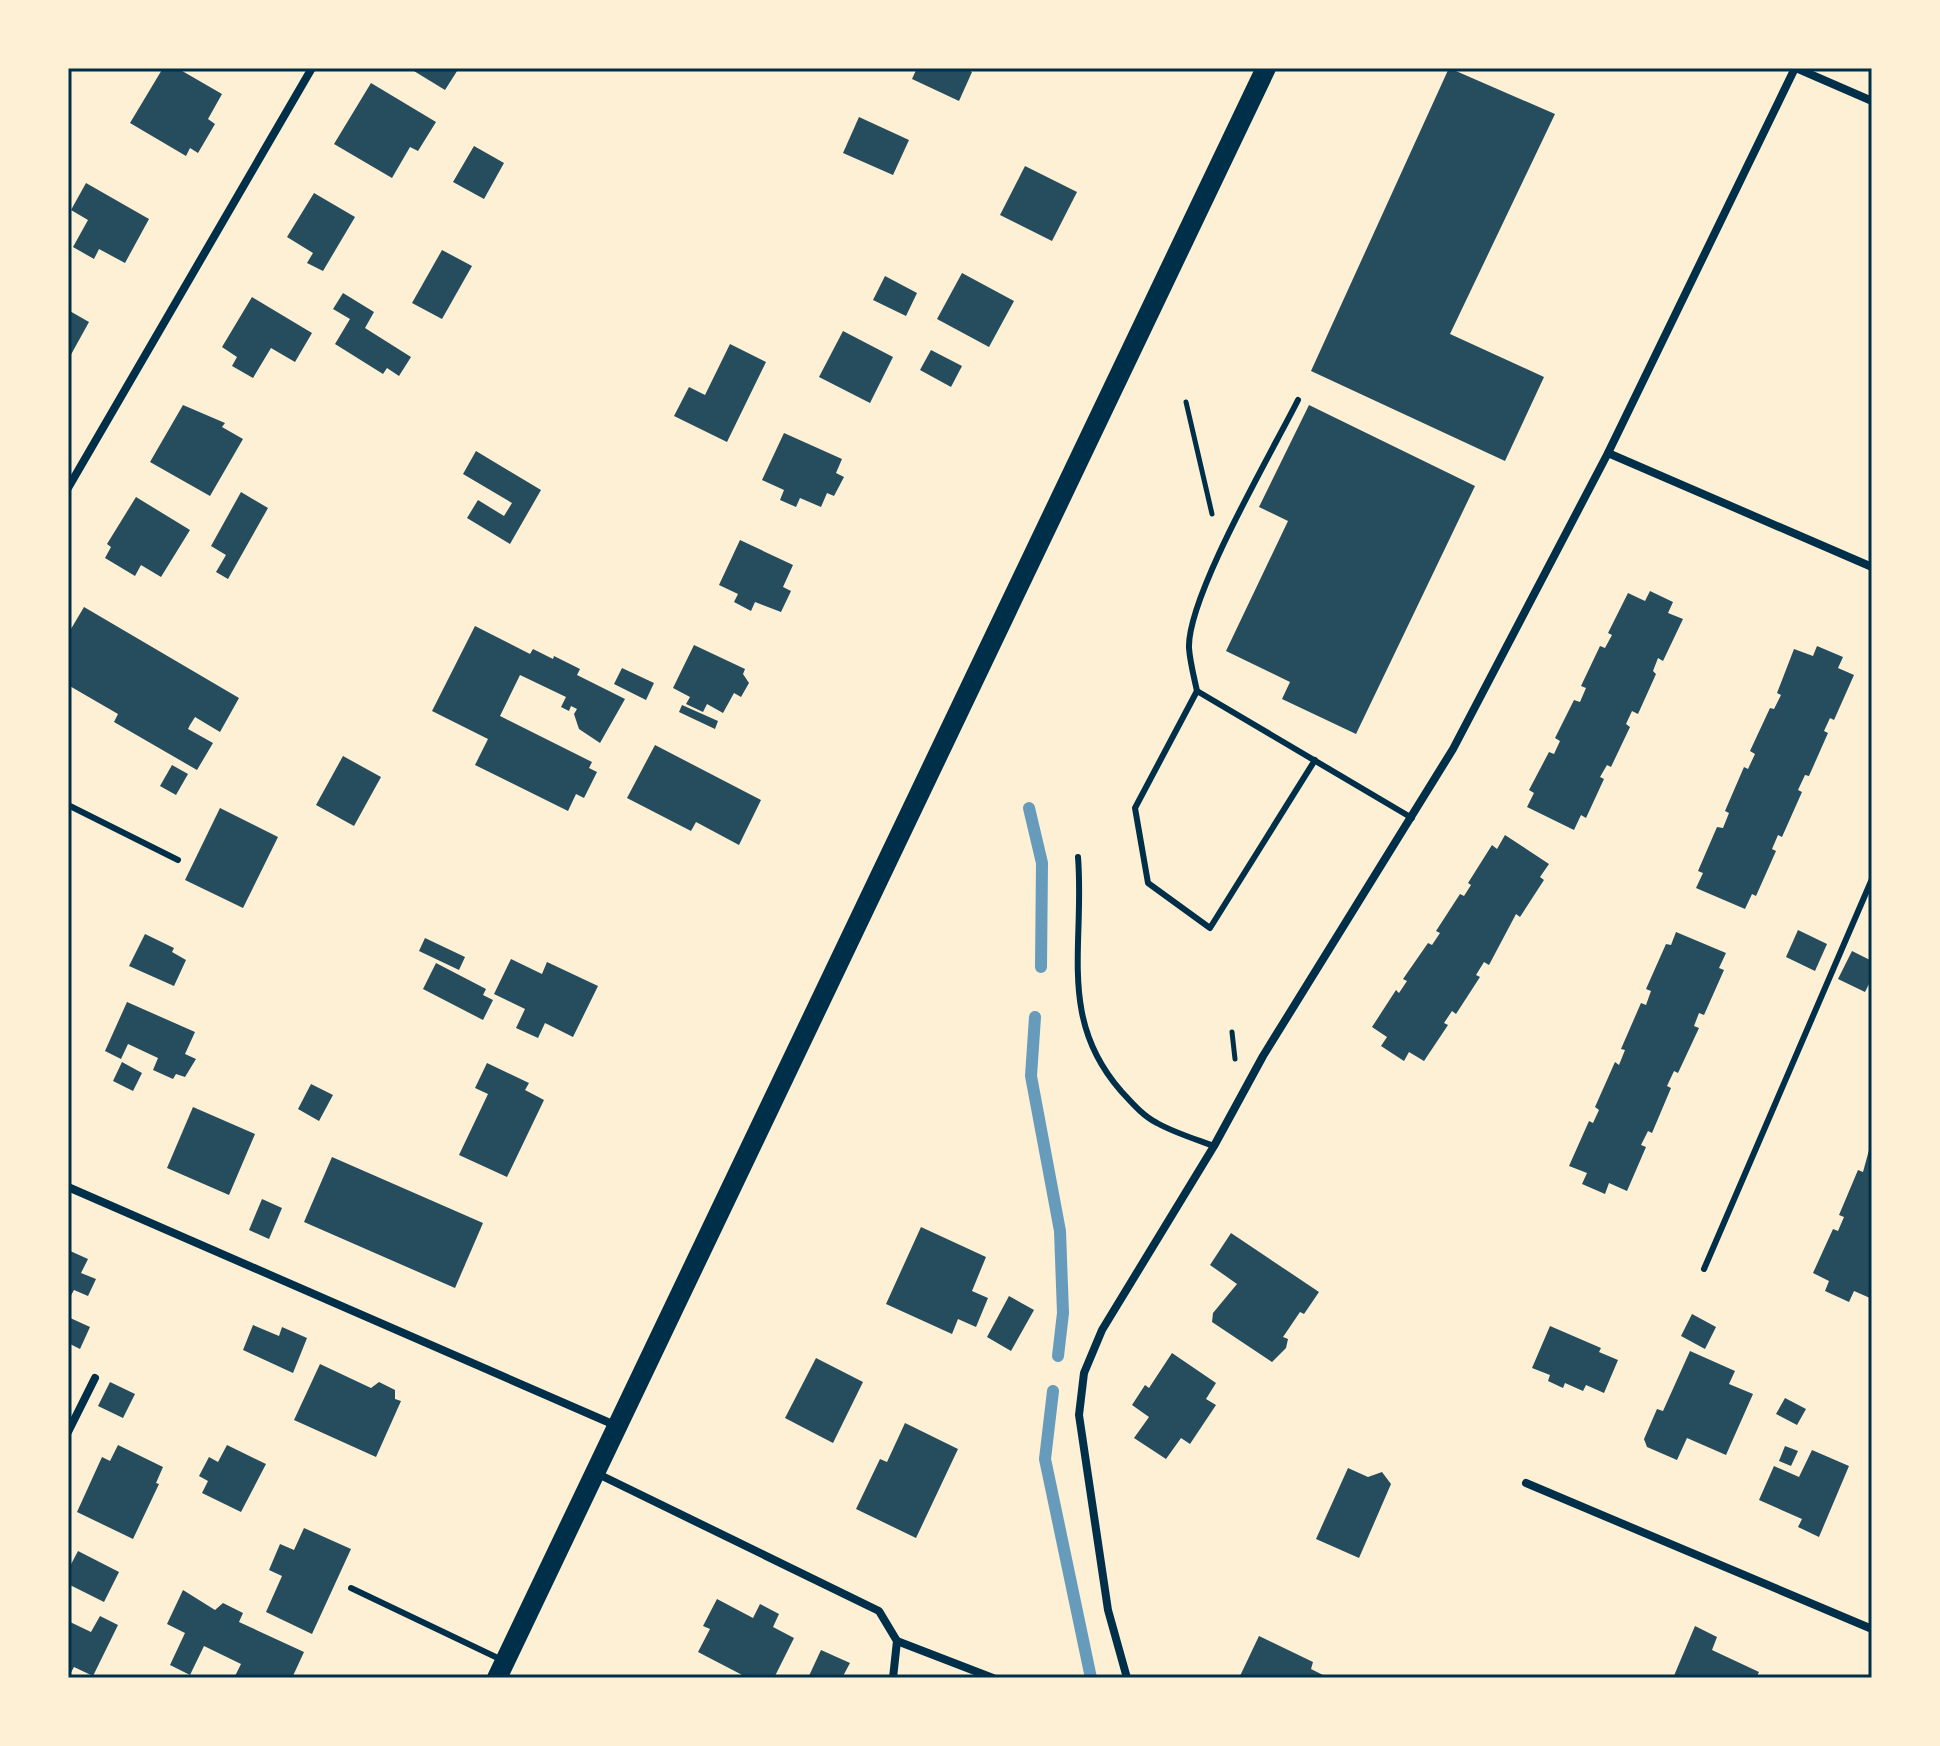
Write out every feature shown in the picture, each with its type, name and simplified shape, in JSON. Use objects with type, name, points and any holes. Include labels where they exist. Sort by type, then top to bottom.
[{"type":"main road","points":[[501,1670],[943,738],[1266,68]]},
{"type":"street","points":[[68,488],[312,68]]},
{"type":"street","points":[[1127,1678],[1108,1610],[1079,1415],[1084,1373],[1102,1330],[1214,1146],[1263,1056],[1453,749],[1608,453],[1795,68],[1872,101]]},
{"type":"street","points":[[1608,453],[1872,567]]},
{"type":"street","points":[[68,1187],[618,1427]]},
{"type":"street","points":[[68,1432],[95,1378]]},
{"type":"street","points":[[594,1472],[879,1611],[897,1641],[893,1678]]},
{"type":"street","points":[[1526,1483],[1872,1629]]},
{"type":"street","points":[[897,1641],[993,1678]]},
{"type":"lane","points":[[1298,400],[1217,561],[1193,618],[1189,647],[1197,691],[1135,808],[1148,883],[1210,928],[1315,760]]},
{"type":"lane","points":[[1197,691],[1412,818]]},
{"type":"lane","points":[[68,805],[178,860]]},
{"type":"lane","points":[[1078,857],[1079,993],[1082,1023],[1095,1057],[1139,1111],[1155,1122],[1214,1146]]},
{"type":"lane","points":[[1704,1269],[1872,879]]},
{"type":"lane","points":[[351,1588],[501,1670]]},
{"type":"path","points":[[1186,402],[1208,489],[1217,561]]},
{"type":"building","points":[[163,68],[177,68],[222,94],[208,119],[215,124],[198,153],[190,148],[186,156],[130,123]]},
{"type":"building","points":[[409,68],[459,68],[445,90]]},
{"type":"building","points":[[917,68],[965,68],[972,72],[959,101],[912,79]]},
{"type":"building","points":[[1449,68],[1555,114],[1450,334],[1544,377],[1505,461],[1311,371]]},
{"type":"building","points":[[371,83],[436,122],[418,151],[410,147],[392,178],[334,144]]},
{"type":"building","points":[[859,117],[909,140],[893,175],[843,153]]},
{"type":"building","points":[[474,146],[504,163],[484,199],[453,182]]},
{"type":"building","points":[[1025,166],[1077,192],[1052,241],[1000,215]]},
{"type":"building","points":[[86,183],[149,219],[125,263],[99,249],[94,259],[73,247],[88,220],[71,210]]},
{"type":"building","points":[[314,193],[355,217],[323,271],[307,263],[313,253],[287,237]]},
{"type":"building","points":[[442,250],[472,266],[442,319],[412,303]]},
{"type":"building","points":[[962,273],[1014,301],[989,347],[937,319]]},
{"type":"building","points":[[885,276],[917,293],[906,316],[873,300]]},
{"type":"building","points":[[343,293],[374,312],[365,328],[411,357],[399,376],[387,368],[383,374],[335,344],[350,319],[333,309]]},
{"type":"building","points":[[252,297],[312,333],[295,362],[271,348],[253,378],[232,366],[237,357],[222,347]]},
{"type":"building","points":[[68,310],[89,322],[68,360]]},
{"type":"building","points":[[843,331],[893,357],[870,403],[819,377]]},
{"type":"building","points":[[730,344],[766,362],[727,442],[674,416],[689,387],[705,395]]},
{"type":"building","points":[[931,350],[962,366],[951,387],[920,370]]},
{"type":"building","points":[[183,405],[225,423],[222,427],[243,439],[210,496],[150,462]]},
{"type":"building","points":[[1309,405],[1475,486],[1356,734],[1282,699],[1290,682],[1226,651],[1288,521],[1259,507]]},
{"type":"building","points":[[784,433],[842,459],[836,473],[844,477],[834,496],[827,493],[821,507],[800,498],[796,507],[780,500],[784,490],[762,480]]},
{"type":"building","points":[[476,451],[541,490],[510,544],[467,518],[478,500],[504,516],[512,503],[463,474]]},
{"type":"building","points":[[241,492],[268,508],[228,579],[216,572],[226,555],[211,546]]},
{"type":"building","points":[[136,497],[190,530],[161,577],[141,565],[135,576],[105,558],[111,547],[107,544]]},
{"type":"building","points":[[740,540],[793,565],[783,587],[791,591],[781,612],[755,602],[751,611],[734,602],[738,594],[719,585]]},
{"type":"building","points":[[1650,591],[1673,602],[1668,613],[1683,619],[1663,661],[1658,658],[1653,671],[1656,674],[1638,714],[1632,711],[1626,724],[1630,727],[1611,767],[1607,765],[1600,777],[1604,779],[1586,818],[1581,815],[1574,830],[1527,807],[1534,793],[1529,790],[1549,752],[1554,754],[1560,741],[1555,738],[1574,700],[1580,702],[1586,688],[1581,686],[1600,646],[1605,648],[1612,635],[1608,633],[1628,593],[1645,601]]},
{"type":"building","points":[[84,607],[239,698],[220,732],[195,717],[190,725],[188,729],[213,743],[197,770],[114,722],[118,714],[68,685],[68,634]]},
{"type":"building","points":[[475,626],[530,654],[533,649],[553,659],[554,656],[580,669],[577,675],[625,699],[600,743],[579,729],[574,714],[577,709],[571,706],[569,711],[561,707],[566,697],[520,675],[500,716],[592,762],[589,768],[597,772],[584,798],[576,794],[568,811],[475,765],[488,739],[432,711]]},
{"type":"building","points":[[694,645],[745,669],[743,674],[749,683],[741,697],[734,693],[723,713],[707,704],[703,712],[686,704],[690,697],[673,688]]},
{"type":"building","points":[[1817,646],[1843,657],[1838,668],[1854,675],[1834,720],[1830,718],[1824,731],[1828,733],[1809,776],[1805,775],[1798,790],[1802,792],[1782,837],[1778,835],[1772,849],[1776,851],[1756,896],[1752,894],[1745,909],[1696,888],[1703,873],[1698,871],[1717,827],[1723,828],[1729,813],[1725,811],[1744,767],[1748,769],[1755,754],[1750,751],[1770,708],[1774,709],[1781,695],[1777,693],[1794,649],[1813,656]]},
{"type":"building","points":[[622,668],[654,683],[646,700],[614,684]]},
{"type":"building","points":[[682,705],[718,721],[715,729],[679,712]]},
{"type":"building","points":[[655,745],[761,800],[739,845],[696,822],[691,831],[627,798]]},
{"type":"building","points":[[343,756],[381,777],[354,826],[316,805]]},
{"type":"building","points":[[172,765],[188,774],[176,795],[160,786]]},
{"type":"building","points":[[220,808],[278,837],[243,908],[185,880]]},
{"type":"building","points":[[1505,835],[1549,864],[1540,877],[1544,880],[1520,917],[1516,914],[1489,965],[1484,962],[1476,975],[1480,977],[1456,1014],[1452,1011],[1444,1023],[1448,1025],[1424,1061],[1409,1052],[1404,1061],[1381,1046],[1387,1037],[1372,1027],[1396,990],[1399,993],[1407,981],[1403,979],[1428,943],[1432,945],[1440,933],[1436,931],[1460,894],[1464,896],[1471,885],[1468,883],[1492,845],[1497,849]]},
{"type":"building","points":[[1798,930],[1827,944],[1815,971],[1786,957]]},
{"type":"building","points":[[1676,932],[1726,953],[1719,968],[1724,970],[1704,1015],[1699,1013],[1694,1026],[1699,1028],[1678,1073],[1674,1071],[1667,1086],[1671,1088],[1652,1133],[1648,1131],[1641,1145],[1646,1147],[1627,1191],[1609,1183],[1605,1194],[1582,1184],[1587,1173],[1569,1166],[1589,1121],[1593,1123],[1599,1110],[1595,1107],[1615,1062],[1619,1065],[1625,1050],[1621,1049],[1641,1003],[1646,1005],[1651,991],[1646,989],[1666,944],[1671,945]]},
{"type":"building","points":[[145,934],[174,948],[172,952],[186,960],[174,986],[129,966]]},
{"type":"building","points":[[425,938],[465,957],[459,970],[419,951]]},
{"type":"building","points":[[1852,951],[1872,961],[1872,978],[1865,992],[1838,979]]},
{"type":"building","points":[[511,959],[542,974],[547,962],[598,986],[573,1037],[545,1023],[538,1038],[516,1028],[525,1009],[494,994]]},
{"type":"building","points":[[436,963],[486,989],[483,995],[493,1000],[483,1020],[423,989]]},
{"type":"building","points":[[127,1002],[195,1032],[185,1054],[196,1059],[185,1077],[176,1074],[173,1079],[153,1070],[158,1058],[128,1044],[121,1059],[105,1051]]},
{"type":"building","points":[[122,1062],[142,1073],[133,1091],[113,1081]]},
{"type":"building","points":[[487,1063],[529,1083],[525,1090],[544,1100],[507,1177],[459,1155],[488,1094],[475,1088]]},
{"type":"building","points":[[311,1084],[333,1095],[319,1121],[298,1109]]},
{"type":"building","points":[[193,1107],[255,1134],[229,1195],[167,1168]]},
{"type":"building","points":[[1872,1139],[1872,1294],[1870,1298],[1854,1291],[1849,1302],[1825,1291],[1829,1281],[1813,1273],[1833,1229],[1838,1231],[1844,1217],[1839,1215],[1858,1170],[1863,1172]]},
{"type":"building","points":[[332,1157],[483,1223],[455,1288],[304,1222]]},
{"type":"building","points":[[262,1199],[282,1208],[269,1239],[249,1230]]},
{"type":"building","points":[[921,1227],[986,1257],[972,1291],[988,1298],[976,1327],[958,1319],[952,1334],[886,1304]]},
{"type":"building","points":[[1231,1233],[1319,1292],[1283,1337],[1288,1339],[1286,1348],[1272,1362],[1212,1322],[1213,1313],[1237,1284],[1210,1265]]},
{"type":"building","points":[[68,1250],[88,1259],[81,1273],[96,1279],[88,1296],[74,1290],[68,1301]]},
{"type":"building","points":[[1009,1296],[1034,1310],[1011,1351],[987,1337]]},
{"type":"building","points":[[1692,1314],[1716,1327],[1705,1349],[1681,1336]]},
{"type":"building","points":[[68,1317],[90,1327],[80,1349],[68,1343]]},
{"type":"building","points":[[253,1325],[279,1336],[282,1327],[307,1338],[293,1373],[243,1350]]},
{"type":"building","points":[[1550,1326],[1601,1348],[1599,1352],[1618,1360],[1604,1393],[1586,1385],[1583,1391],[1565,1383],[1563,1388],[1548,1381],[1550,1375],[1532,1368]]},
{"type":"building","points":[[1690,1351],[1735,1371],[1729,1384],[1753,1394],[1726,1455],[1687,1438],[1677,1460],[1647,1447],[1644,1439],[1657,1409],[1663,1411]]},
{"type":"building","points":[[1172,1353],[1216,1383],[1206,1399],[1216,1405],[1190,1444],[1181,1438],[1166,1459],[1134,1438],[1149,1417],[1132,1405],[1145,1385],[1149,1388]]},
{"type":"building","points":[[816,1358],[863,1382],[833,1443],[785,1418]]},
{"type":"building","points":[[320,1364],[371,1388],[379,1382],[395,1390],[395,1399],[401,1401],[376,1457],[294,1420]]},
{"type":"building","points":[[110,1382],[135,1394],[123,1418],[98,1406]]},
{"type":"building","points":[[1785,1398],[1806,1409],[1797,1425],[1776,1414]]},
{"type":"building","points":[[905,1423],[958,1449],[916,1538],[856,1509],[880,1459],[887,1462]]},
{"type":"building","points":[[118,1445],[163,1467],[156,1483],[159,1484],[133,1539],[77,1512],[102,1457],[110,1461]]},
{"type":"building","points":[[227,1445],[266,1464],[241,1512],[202,1493],[208,1481],[199,1476],[209,1457],[218,1462]]},
{"type":"building","points":[[1785,1446],[1798,1451],[1791,1466],[1779,1461]]},
{"type":"building","points":[[1812,1450],[1849,1466],[1819,1537],[1798,1527],[1802,1519],[1759,1500],[1774,1466],[1799,1477]]},
{"type":"building","points":[[1348,1468],[1368,1477],[1382,1472],[1391,1484],[1359,1558],[1316,1539]]},
{"type":"building","points":[[304,1528],[351,1549],[312,1634],[266,1612],[282,1576],[269,1570],[280,1544],[294,1550]]},
{"type":"building","points":[[78,1551],[119,1572],[104,1602],[68,1584],[68,1570]]},
{"type":"building","points":[[183,1590],[215,1610],[223,1603],[243,1613],[239,1622],[304,1652],[292,1678],[234,1678],[241,1664],[204,1646],[190,1675],[170,1665],[185,1633],[167,1624]]},
{"type":"building","points":[[717,1599],[753,1618],[760,1604],[779,1614],[773,1627],[794,1638],[774,1678],[748,1678],[698,1652],[710,1629],[703,1626]]},
{"type":"building","points":[[100,1616],[118,1625],[93,1676],[74,1667],[68,1678],[68,1621],[91,1632]]},
{"type":"building","points":[[1695,1626],[1717,1637],[1712,1650],[1759,1672],[1756,1678],[1673,1678]]},
{"type":"building","points":[[1259,1636],[1313,1662],[1311,1669],[1329,1678],[1239,1678]]},
{"type":"building","points":[[821,1650],[850,1663],[842,1678],[808,1678]]},
{"type":"waterway","points":[[1029,808],[1042,863],[1041,967]]},
{"type":"waterway","points":[[1035,1017],[1031,1076],[1060,1231],[1063,1313],[1058,1356]]},
{"type":"waterway","points":[[1053,1391],[1045,1459],[1091,1678]]}]
